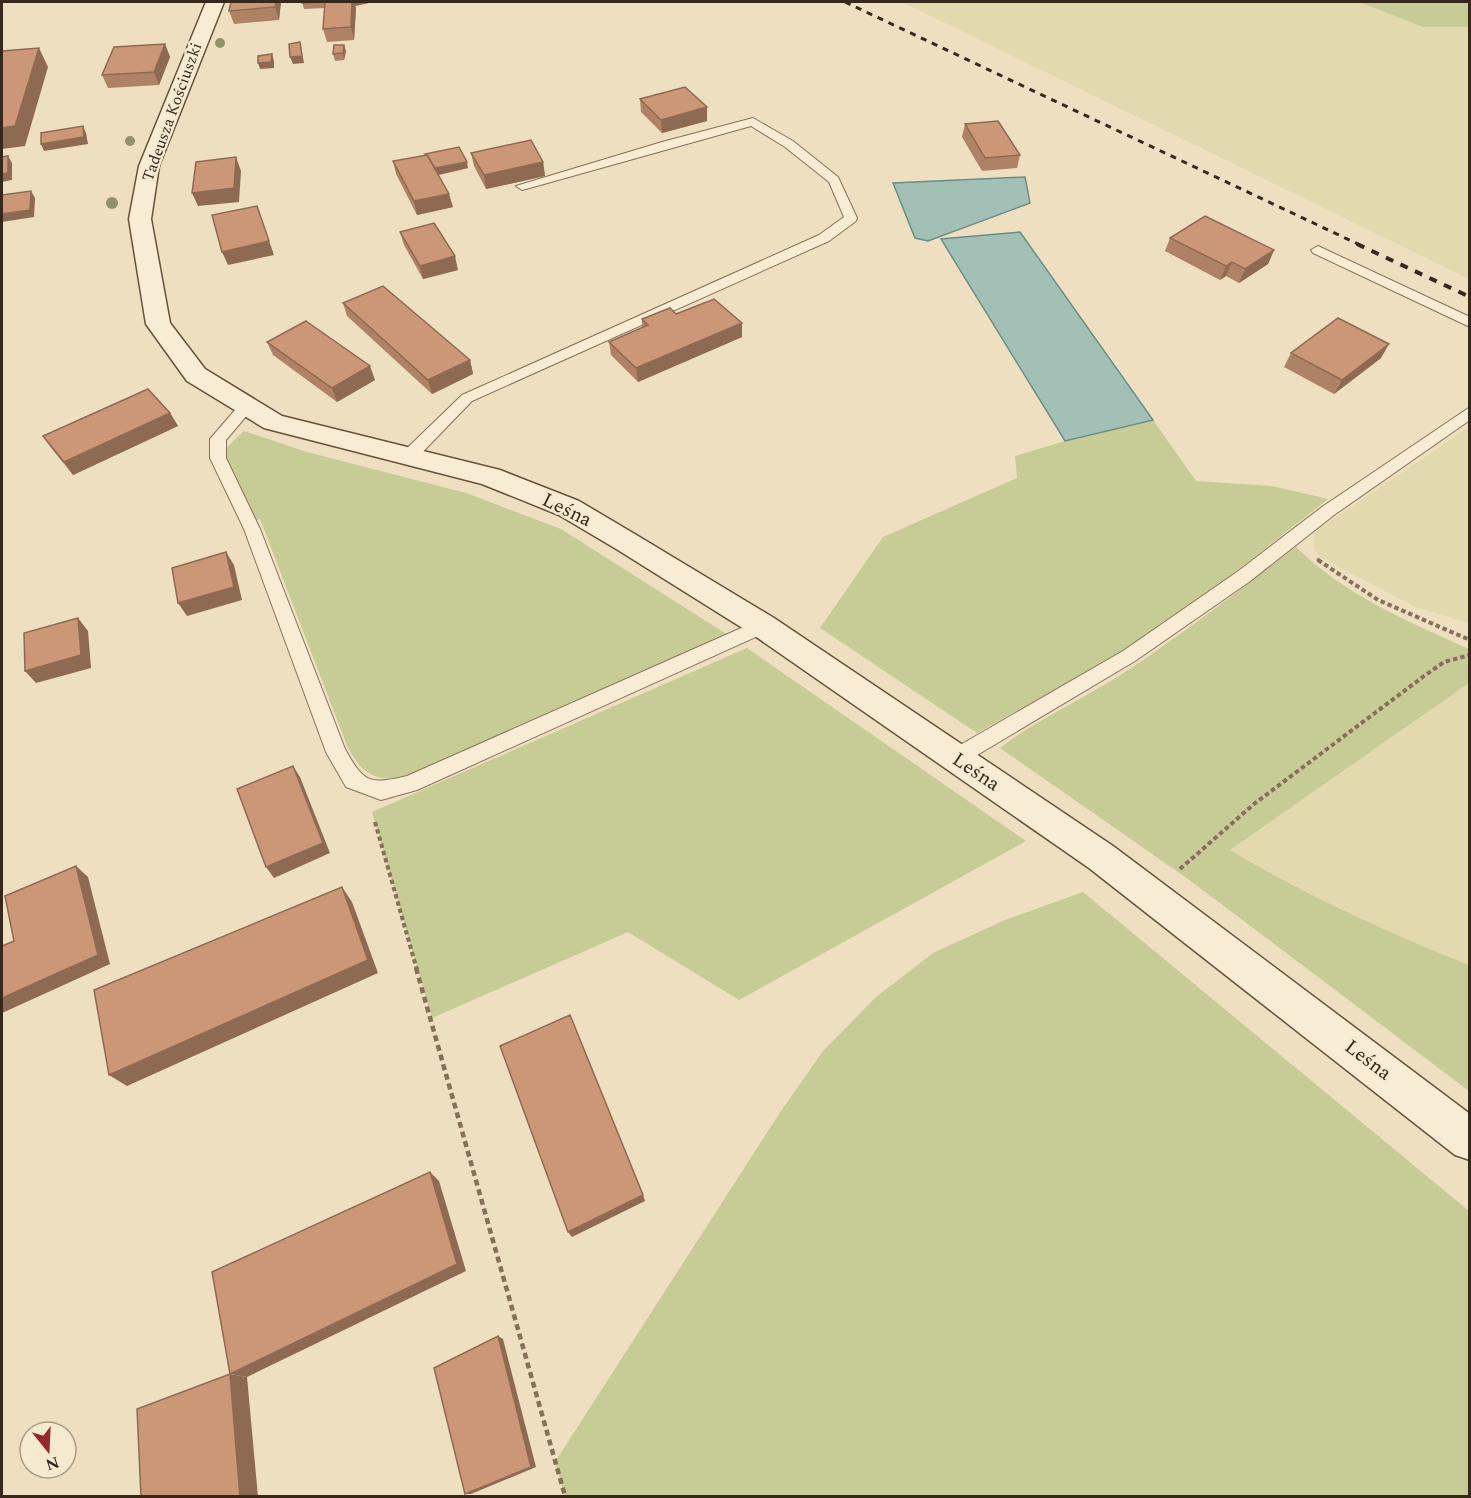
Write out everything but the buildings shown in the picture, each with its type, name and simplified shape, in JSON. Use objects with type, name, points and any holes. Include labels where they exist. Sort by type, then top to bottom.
[{"type":"main road","name":"Tadeusza Kościuszki","points":[[215,2],[150,166],[140,219],[158,324],[196,375],[273,422],[446,466]]},
{"type":"main road","name":"Leśna","points":[[446,466],[490,477],[569,508],[763,626],[1101,857],[1470,1140]]},
{"type":"lane","points":[[408,457],[467,398],[824,238],[851,218],[834,180],[789,144],[753,122],[697,134],[600,165],[522,186]]},
{"type":"lane","points":[[1318,250],[1470,323]]},
{"type":"lane","points":[[246,407],[218,439],[218,458],[252,529],[336,752],[353,781],[381,791],[394,788],[465,760],[763,626]]},
{"type":"lane","points":[[955,758],[1129,656],[1243,577],[1470,412]]},
{"type":"path","points":[[1298,535],[1320,562],[1378,600],[1470,640]]},
{"type":"path","points":[[1178,870],[1254,804],[1424,676],[1444,662],[1470,655]]},
{"type":"path","points":[[394,788],[378,797],[372,812],[565,1497]]},
{"type":"shaded area","points":[[902,2],[1359,2],[1423,27],[1469,27],[1469,279]]},
{"type":"shaded area","points":[[1469,427],[1469,623],[1415,607],[1322,558],[1314,550],[1314,532]]},
{"type":"shaded area","points":[[1469,683],[1469,965],[1385,931],[1300,890],[1230,850]]},
{"type":"green space","points":[[1359,2],[1469,2],[1469,27],[1423,27]]},
{"type":"green space","points":[[1153,420],[1196,481],[1272,486],[1328,499],[1231,575],[1121,652],[977,733],[820,628],[883,537],[1017,478],[1015,456],[1065,441]]},
{"type":"green space","points":[[244,431],[307,452],[466,493],[561,529],[728,635],[416,772],[394,778],[384,778],[368,773],[354,759],[348,748],[260,519],[255,521],[226,461],[224,450]]},
{"type":"green space","points":[[1296,547],[1334,579],[1378,606],[1469,649],[1469,683],[1230,850],[1288,883],[1348,912],[1469,965],[1469,1091],[1188,879],[1000,748],[1030,727],[1109,682],[1147,657]]},
{"type":"green space","points":[[747,648],[1026,841],[739,1000],[628,932],[432,1018],[372,812]]},
{"type":"green space","points":[[1083,892],[1469,1211],[1469,1496],[565,1496],[555,1462],[779,1114],[823,1051],[876,997],[933,953],[1005,920]]},
{"type":"water","points":[[1025,177],[1030,203],[928,241],[915,238],[893,183]]},
{"type":"water","points":[[1020,232],[1153,420],[1065,441],[941,239]]},
{"type":"railway","points":[[845,2],[1360,245]]},
{"type":"railway","points":[[1357,244],[1470,297]]}]
